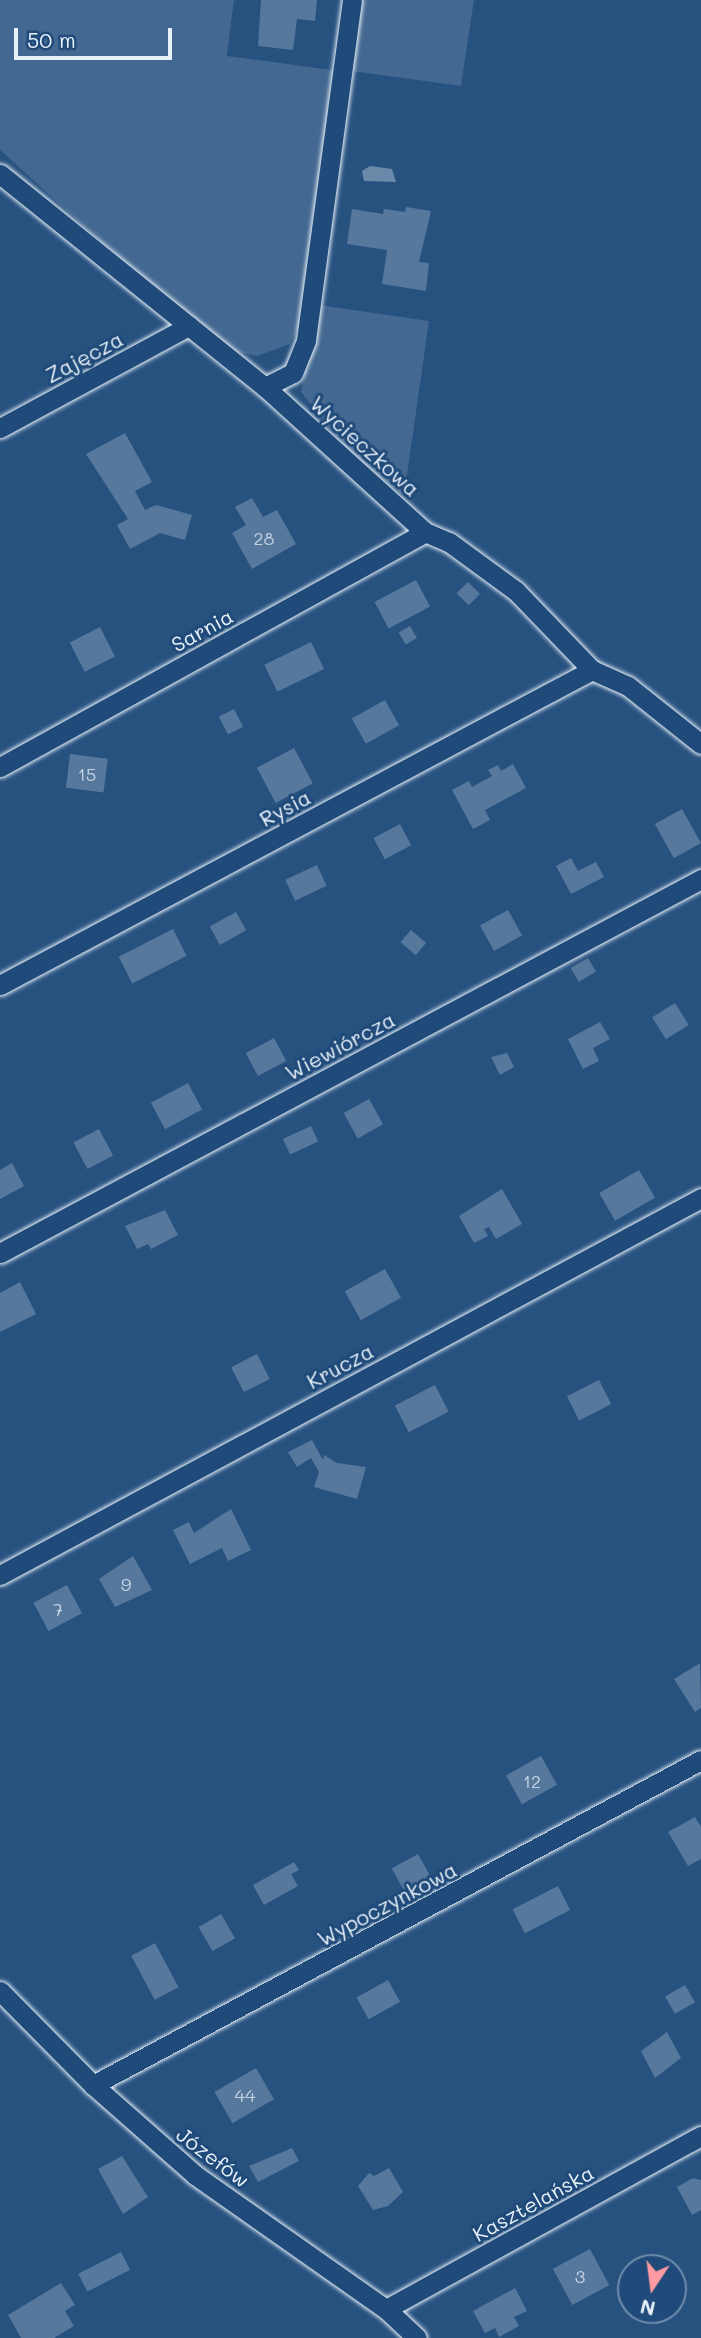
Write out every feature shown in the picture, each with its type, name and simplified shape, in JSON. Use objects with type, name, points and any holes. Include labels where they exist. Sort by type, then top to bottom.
[{"type":"street","points":[[265,387],[293,373],[306,340],[352,0]]},
{"type":"street","name":"Wycieczkowa","points":[[3,181],[265,387],[425,532],[449,542],[516,591],[592,670],[628,686],[701,744]]},
{"type":"street","name":"Zajęcza","points":[[0,428],[190,326]]},
{"type":"street","name":"Sarnia","points":[[0,767],[425,532]]},
{"type":"street","name":"Rysia","points":[[0,985],[592,670]]},
{"type":"street","name":"Wiewiórcza","points":[[0,1253],[701,879]]},
{"type":"street","name":"Krucza","points":[[0,1575],[701,1198]]},
{"type":"street","name":"Wypoczynkowa","points":[[93,2085],[701,1760]]},
{"type":"street","name":"Józefów","points":[[0,1991],[93,2085],[195,2175],[386,2309],[417,2338]]},
{"type":"street","name":"Kasztelańska","points":[[386,2309],[701,2136]]},
{"type":"shaded area","points":[[0,0],[234,0],[227,56],[339,71],[301,323],[290,344],[257,356],[237,352],[187,319],[0,150]]},
{"type":"shaded area","points":[[361,0],[474,0],[461,86],[352,71]]},
{"type":"shaded area","points":[[370,166],[392,169],[396,182],[364,181],[362,171]]},
{"type":"shaded area","points":[[319,305],[429,321],[404,496],[350,453],[301,392]]},
{"type":"building","points":[[261,0],[317,0],[315,21],[297,19],[293,50],[258,46]]},
{"type":"building","points":[[406,207],[431,211],[419,262],[429,263],[426,291],[382,284],[387,250],[347,244],[352,209],[383,214],[384,209],[405,212]]},
{"type":"building","points":[[125,433],[152,482],[135,491],[145,510],[156,505],[192,515],[185,540],[160,533],[130,549],[117,525],[128,519],[86,454]]},
{"type":"building","points":[[252,498],[263,517],[277,510],[296,544],[252,569],[232,533],[246,525],[235,507]]},
{"type":"building","points":[[416,580],[430,606],[389,629],[375,602]]},
{"type":"building","points":[[468,582],[480,594],[469,605],[457,593]]},
{"type":"building","points":[[410,626],[417,638],[406,645],[399,632]]},
{"type":"building","points":[[100,627],[115,656],[85,672],[70,642]]},
{"type":"building","points":[[311,642],[324,669],[277,692],[264,665]]},
{"type":"building","points":[[385,700],[399,725],[366,744],[352,718]]},
{"type":"building","points":[[234,709],[243,727],[228,735],[219,717]]},
{"type":"building","points":[[294,748],[313,783],[276,803],[257,768]]},
{"type":"building","points":[[70,754],[108,759],[104,792],[66,788]]},
{"type":"building","points":[[513,764],[526,788],[485,810],[490,820],[473,829],[452,790],[469,781],[472,787],[492,776],[488,770],[498,765],[501,771]]},
{"type":"building","points":[[682,809],[701,843],[674,858],[655,824]]},
{"type":"building","points":[[400,824],[411,845],[385,859],[374,838]]},
{"type":"building","points":[[571,858],[578,871],[596,862],[604,877],[571,894],[556,866]]},
{"type":"building","points":[[317,865],[327,886],[295,901],[285,880]]},
{"type":"building","points":[[508,910],[522,935],[494,951],[480,926]]},
{"type":"building","points":[[236,912],[246,930],[220,945],[210,927]]},
{"type":"building","points":[[173,929],[187,956],[132,983],[119,957]]},
{"type":"building","points":[[411,930],[426,943],[416,955],[401,942]]},
{"type":"building","points":[[588,958],[596,972],[579,982],[571,968]]},
{"type":"building","points":[[675,1003],[689,1025],[666,1039],[652,1017]]},
{"type":"building","points":[[600,1022],[610,1039],[593,1048],[599,1061],[583,1069],[568,1039]]},
{"type":"building","points":[[274,1038],[286,1061],[258,1076],[246,1053]]},
{"type":"building","points":[[507,1053],[514,1067],[500,1075],[491,1057]]},
{"type":"building","points":[[188,1083],[202,1109],[165,1129],[151,1103]]},
{"type":"building","points":[[369,1099],[383,1124],[358,1138],[344,1113]]},
{"type":"building","points":[[311,1126],[318,1141],[290,1155],[283,1139]]},
{"type":"building","points":[[99,1129],[113,1155],[87,1169],[73,1143]]},
{"type":"building","points":[[12,1163],[24,1186],[0,1199],[0,1170]]},
{"type":"building","points":[[639,1170],[655,1198],[615,1221],[599,1193]]},
{"type":"building","points":[[502,1189],[522,1224],[496,1239],[489,1227],[484,1229],[488,1236],[474,1243],[459,1216]]},
{"type":"building","points":[[165,1210],[178,1235],[151,1249],[148,1244],[137,1249],[125,1226]]},
{"type":"building","points":[[385,1269],[401,1298],[361,1320],[345,1291]]},
{"type":"building","points":[[20,1282],[36,1314],[0,1332],[0,1293]]},
{"type":"building","points":[[257,1354],[270,1379],[244,1392],[231,1367]]},
{"type":"building","points":[[599,1380],[611,1404],[579,1420],[567,1396]]},
{"type":"building","points":[[435,1385],[449,1412],[409,1432],[395,1405]]},
{"type":"building","points":[[312,1440],[323,1460],[324,1455],[337,1463],[366,1467],[357,1499],[314,1487],[319,1472],[311,1458],[297,1467],[288,1452]]},
{"type":"building","points":[[231,1509],[251,1550],[228,1561],[222,1548],[190,1564],[173,1530],[189,1522],[194,1533]]},
{"type":"building","points":[[133,1556],[152,1590],[115,1607],[99,1579]]},
{"type":"building","points":[[67,1585],[82,1613],[48,1631],[33,1603]]},
{"type":"building","points":[[700,1663],[701,1708],[695,1712],[674,1679]]},
{"type":"building","points":[[541,1756],[557,1785],[522,1804],[506,1775]]},
{"type":"building","points":[[695,1817],[701,1827],[701,1859],[688,1866],[668,1832]]},
{"type":"building","points":[[418,1854],[433,1881],[407,1896],[392,1869]]},
{"type":"building","points":[[294,1862],[299,1870],[291,1874],[298,1886],[264,1905],[253,1885]]},
{"type":"building","points":[[558,1886],[570,1910],[525,1933],[513,1909]]},
{"type":"building","points":[[221,1914],[235,1938],[212,1951],[198,1927]]},
{"type":"building","points":[[155,1943],[178,1987],[155,2000],[131,1956]]},
{"type":"building","points":[[388,1980],[400,2002],[369,2019],[357,1997]]},
{"type":"building","points":[[685,1985],[695,2002],[675,2014],[665,1997]]},
{"type":"building","points":[[667,2032],[681,2058],[655,2078],[641,2051]]},
{"type":"building","points":[[256,2068],[274,2099],[232,2123],[214,2092]]},
{"type":"building","points":[[292,2148],[299,2161],[258,2182],[249,2166]]},
{"type":"building","points":[[122,2156],[148,2197],[123,2214],[98,2169]]},
{"type":"building","points":[[389,2168],[403,2192],[388,2206],[373,2210],[358,2186],[369,2173],[374,2176]]},
{"type":"building","points":[[693,2178],[701,2180],[701,2210],[692,2215],[677,2187]]},
{"type":"building","points":[[590,2249],[609,2285],[572,2305],[553,2269]]},
{"type":"building","points":[[121,2252],[130,2270],[87,2292],[78,2274]]},
{"type":"building","points":[[61,2283],[75,2305],[65,2311],[74,2326],[54,2338],[21,2338],[8,2315]]},
{"type":"building","points":[[515,2288],[527,2311],[514,2317],[519,2326],[499,2337],[495,2328],[485,2333],[473,2311]]}]
